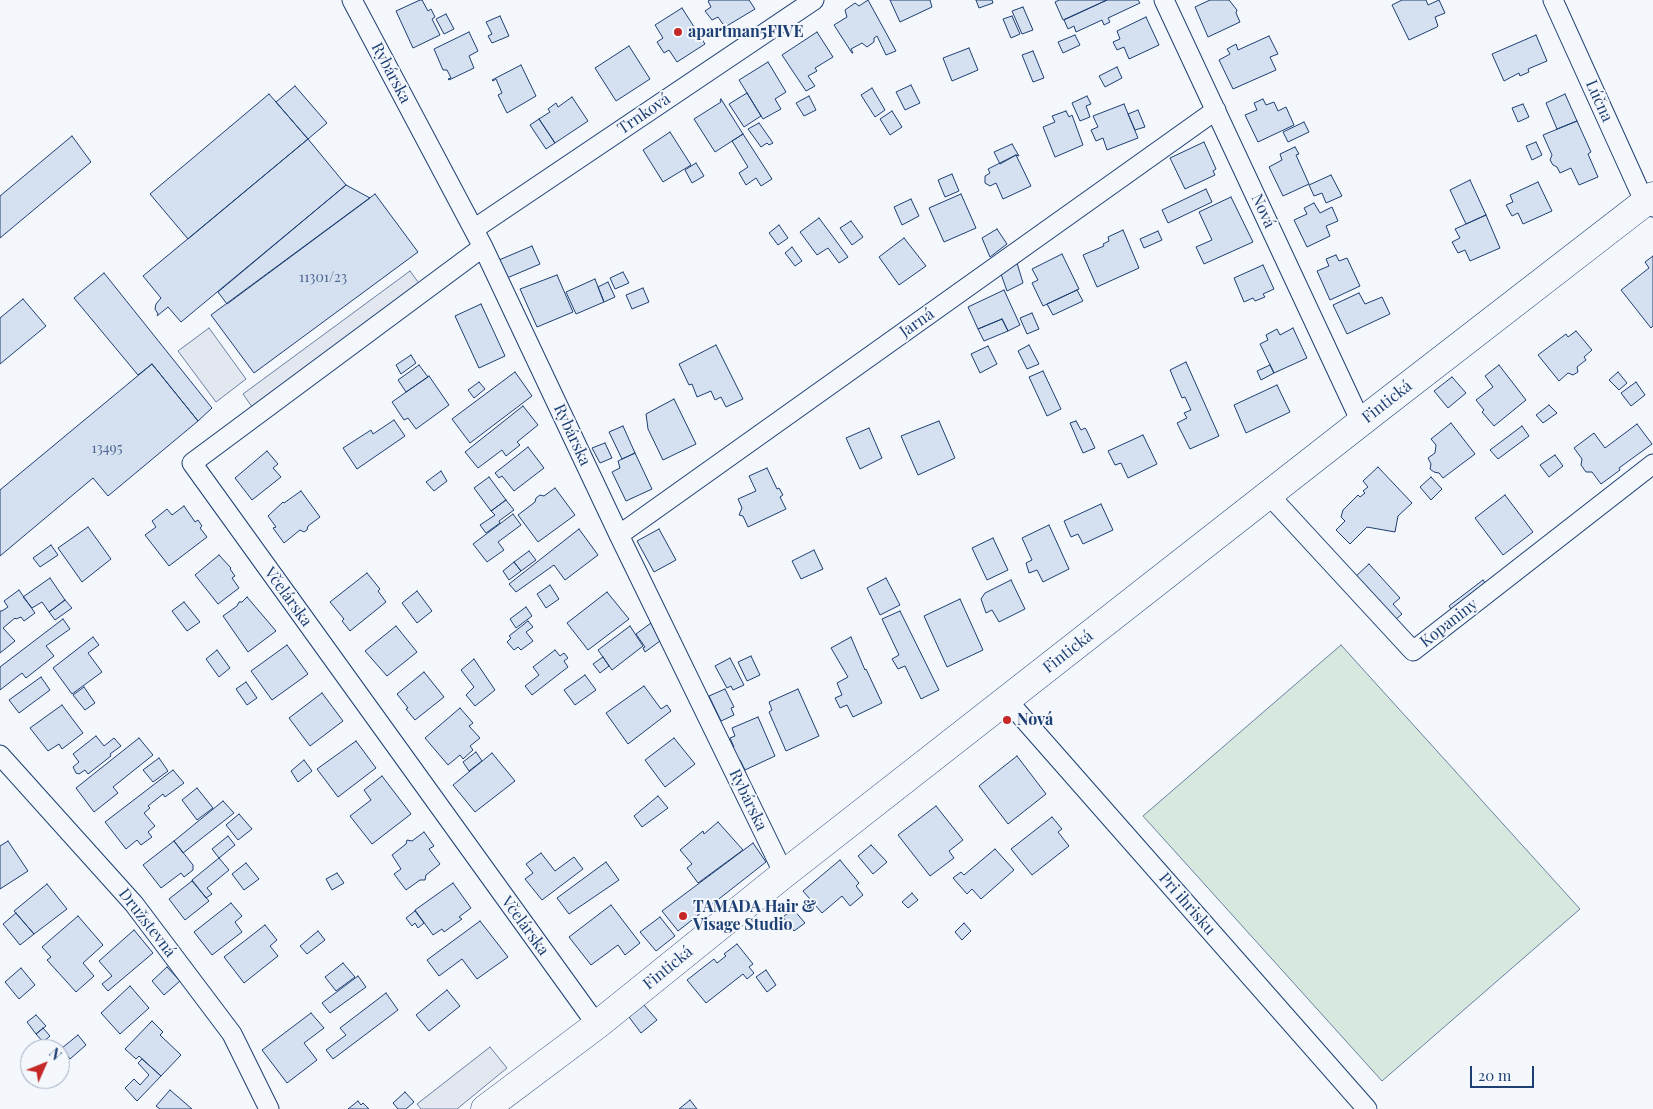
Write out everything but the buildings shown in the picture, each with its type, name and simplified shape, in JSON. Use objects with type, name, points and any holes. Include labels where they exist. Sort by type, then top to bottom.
[{"type":"street","name":"Rybárska","points":[[352,0],[483,246],[619,535],[784,874]]},
{"type":"street","name":"Trnková","points":[[474,229],[814,0]]},
{"type":"street","name":"Nová","points":[[1164,0],[1361,422]]},
{"type":"street","name":"Lúčna","points":[[1553,0],[1650,202]]},
{"type":"street","name":"Jarná","points":[[619,535],[1216,110]]},
{"type":"street","name":"Fintická","points":[[485,1109],[597,1025],[784,874],[1361,422],[1650,202]]},
{"type":"street","name":"Včelárska","points":[[483,246],[192,463],[597,1025]]},
{"type":"street","name":"Kopaniny","points":[[1269,494],[1413,651],[1653,464]]},
{"type":"street","name":"Pri ihrisku","points":[[1007,700],[1367,1109]]},
{"type":"street","name":"Družstevná","points":[[0,755],[134,904],[232,1034],[269,1109]]},
{"type":"shaded area","points":[[410,271],[424,290],[257,414],[243,394]]},
{"type":"shaded area","points":[[209,328],[246,379],[216,402],[178,351]]},
{"type":"shaded area","points":[[1341,645],[1580,909],[1382,1081],[1143,816]]},
{"type":"shaded area","points":[[490,1047],[507,1068],[457,1109],[421,1109],[417,1104]]},
{"type":"place","name":"apartman5FIVE","points":[[678,32]]},
{"type":"place","name":"Nová","points":[[1007,720]]},
{"type":"place","name":"TAMADA Hair & Visage Studio","points":[[683,916]]}]
